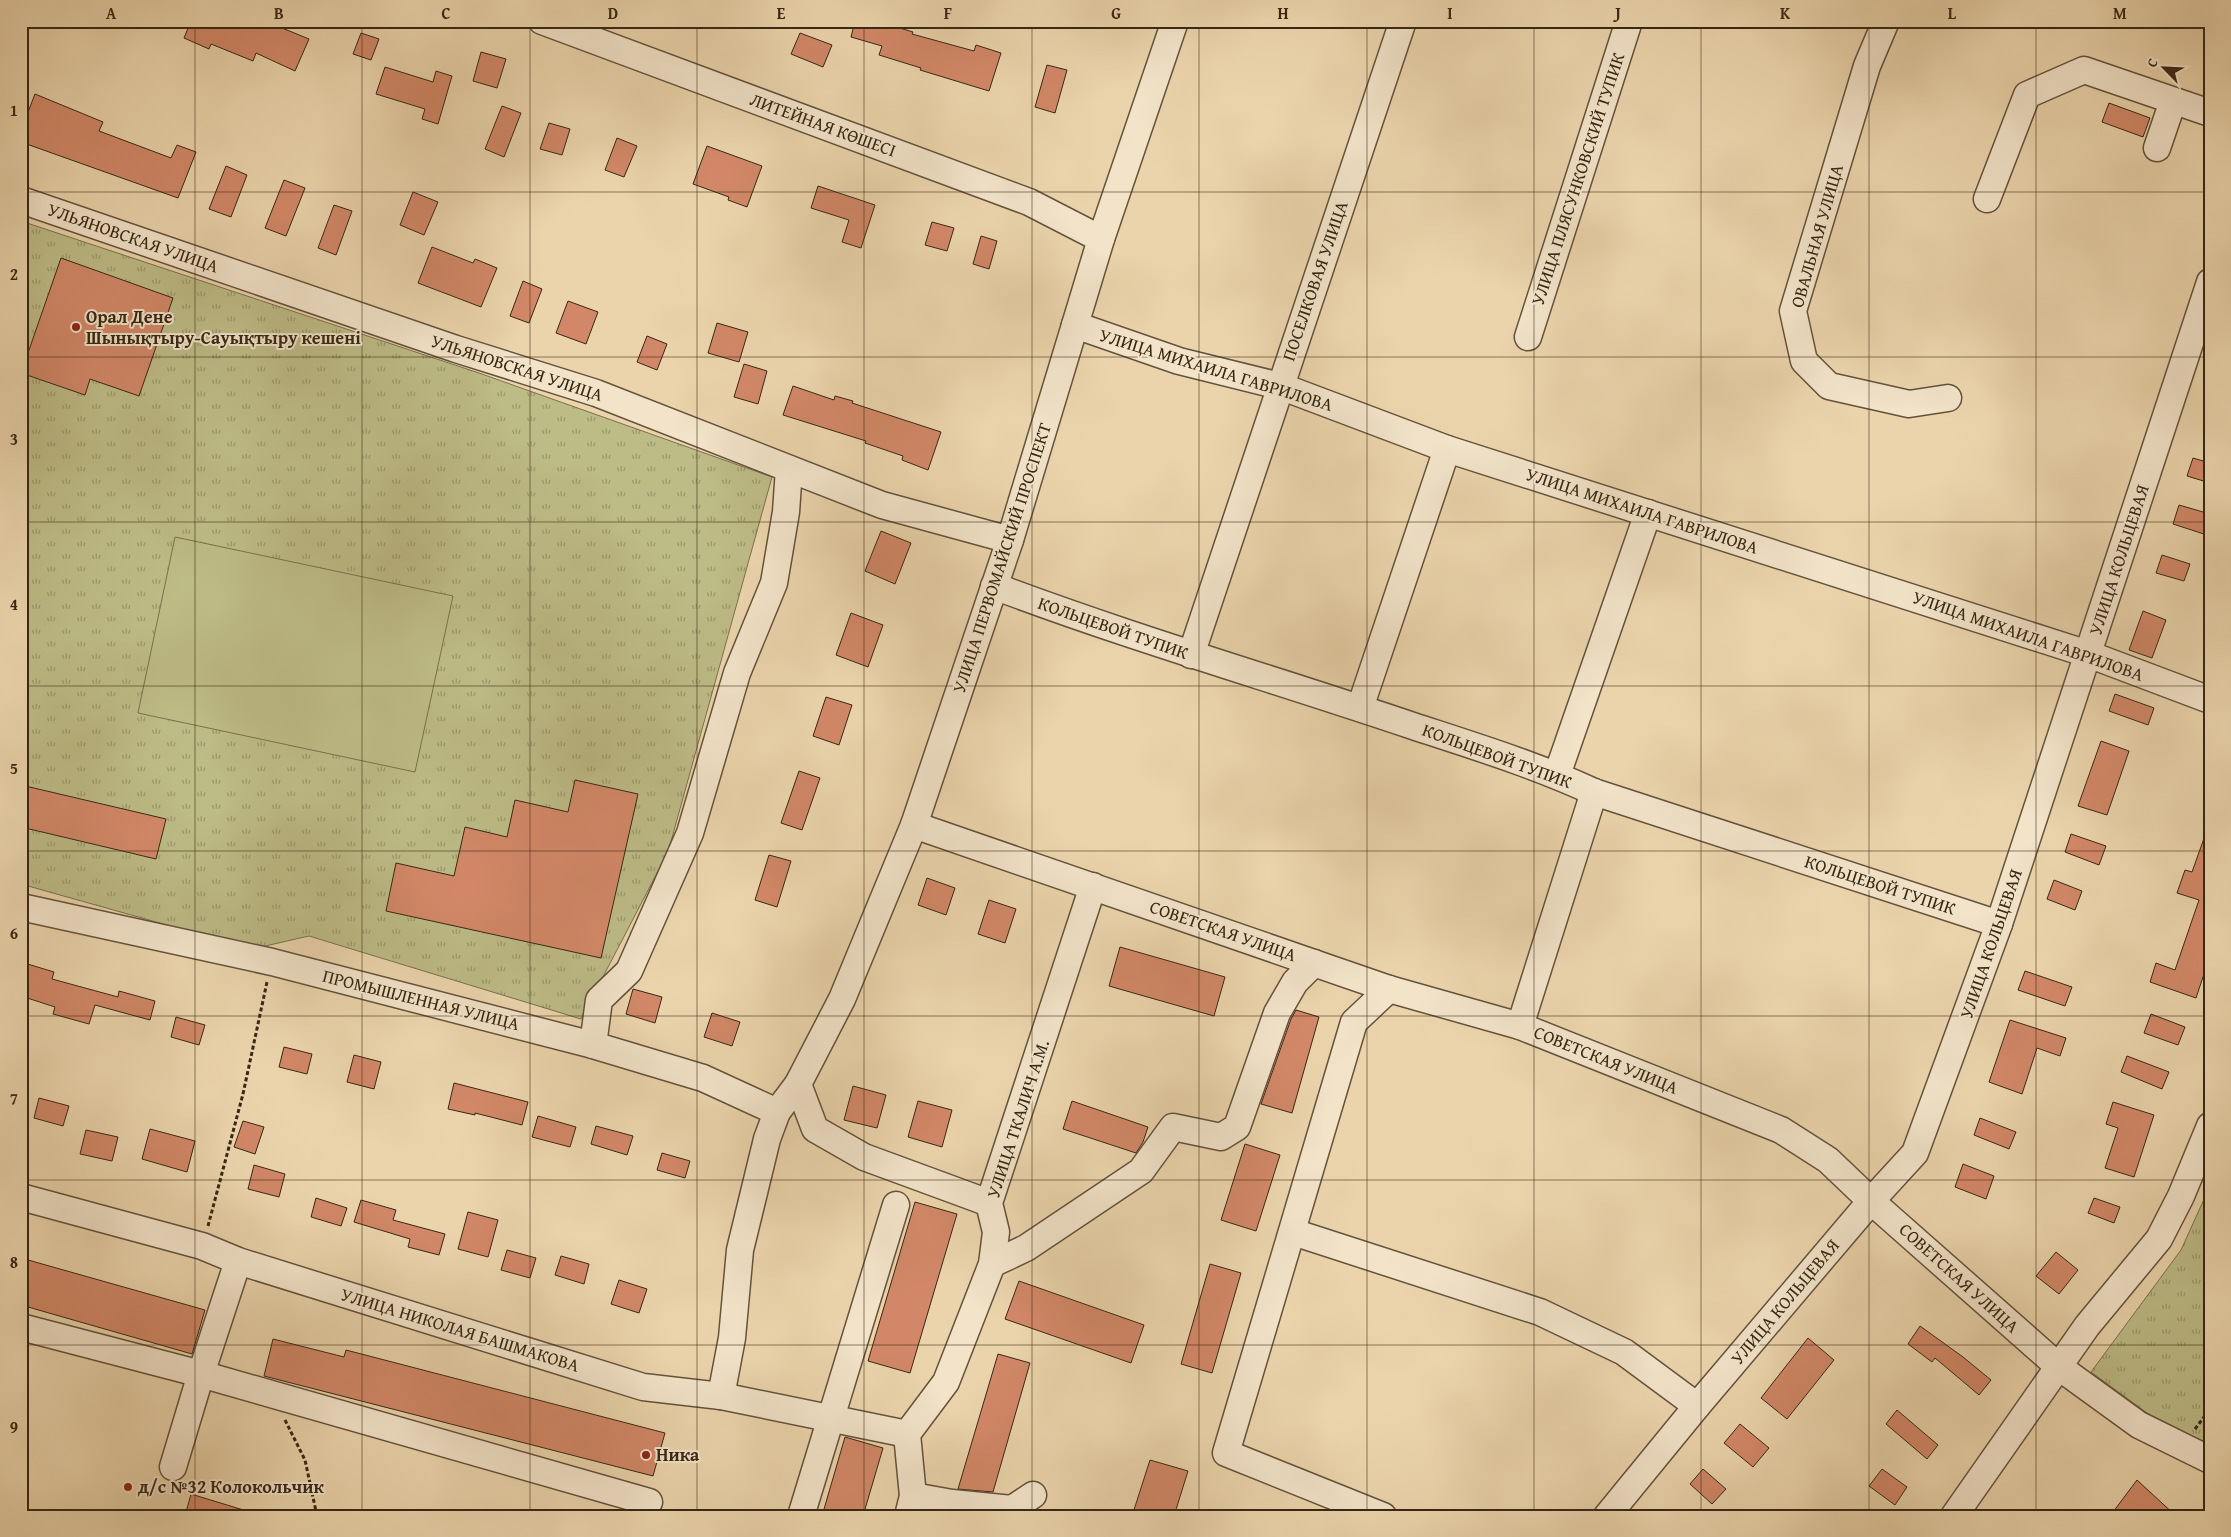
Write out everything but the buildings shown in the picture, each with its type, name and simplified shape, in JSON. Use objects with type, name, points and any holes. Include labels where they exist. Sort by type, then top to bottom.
[{"type":"street","name":"ЛИТЕЙНАЯ КӨШЕСІ","points":[[542,21],[1029,202],[1101,239]]},
{"type":"street","name":"УЛИЦА ПЕРВОМАЙСКИЙ ПРОСПЕКТ","points":[[798,1084],[842,999],[914,825],[1010,540],[1101,239],[1175,21]]},
{"type":"street","name":"ПОСЕЛКОВАЯ УЛИЦА","points":[[1191,655],[1403,21]]},
{"type":"street","name":"УЛИЦА ПЛЯСУНКОВСКИЙ ТУПИК","points":[[1528,337],[1629,21]]},
{"type":"street","name":"ОВАЛЬНАЯ УЛИЦА","points":[[1886,21],[1868,66],[1793,311],[1804,361],[1829,386],[1910,404],[1948,398]]},
{"type":"street","points":[[1987,199],[2027,95],[2084,70],[2210,113]]},
{"type":"street","points":[[2157,148],[2173,101]]},
{"type":"street","name":"УЛЬЯНОВСКАЯ УЛИЦА","points":[[21,200],[447,346],[596,393],[882,505],[1010,540]]},
{"type":"street","name":"УЛИЦА КОЛЬЦЕВАЯ","points":[[1607,1516],[1697,1406],[1871,1201],[1915,1153],[1999,924],[2210,282]]},
{"type":"street","name":"УЛИЦА МИХАИЛА ГАВРИЛОВА","points":[[1075,325],[1179,361],[1280,386],[1447,449],[2088,654],[2210,700]]},
{"type":"street","points":[[1360,708],[1447,449]]},
{"type":"street","points":[[593,1045],[599,1000],[629,971],[690,832],[737,673],[774,583],[786,512],[789,469]]},
{"type":"street","points":[[1558,775],[1648,513]]},
{"type":"street","name":"КОЛЬЦЕВОЙ ТУПИК","points":[[994,586],[1066,613],[1191,655],[1360,708],[1558,775],[1594,792],[1999,924]]},
{"type":"street","points":[[1520,1026],[1594,792]]},
{"type":"street","name":"СОВЕТСКАЯ УЛИЦА","points":[[914,825],[1389,989],[1520,1026],[1781,1130],[1828,1160],[1871,1201],[2059,1367],[2139,1426],[2210,1460]]},
{"type":"street","name":"УЛИЦА ТКАЛИЧ А.М.","points":[[907,1434],[946,1382],[992,1264],[996,1232],[989,1203],[1093,886]]},
{"type":"street","name":"ПРОМЫШЛЕННАЯ УЛИЦА","points":[[21,907],[272,962],[593,1045],[702,1078],[777,1112]]},
{"type":"street","points":[[992,1264],[1026,1248],[1141,1171],[1173,1127],[1221,1137],[1237,1127],[1277,1013],[1295,982],[1314,963]]},
{"type":"street","points":[[1383,1516],[1226,1454],[1354,1022],[1389,989]]},
{"type":"street","points":[[721,1396],[732,1338],[740,1250],[767,1139],[777,1112],[798,1084]]},
{"type":"street","points":[[798,1084],[815,1129],[864,1157],[989,1203]]},
{"type":"street","points":[[1954,1516],[2088,1326],[2159,1240],[2181,1196],[2210,1126]]},
{"type":"street","name":"УЛИЦА НИКОЛАЯ БАШМАКОВА","points":[[21,1197],[202,1246],[238,1261],[643,1387],[721,1396],[907,1434]]},
{"type":"street","points":[[801,1516],[896,1205]]},
{"type":"street","points":[[1293,1232],[1540,1312],[1624,1352],[1697,1406]]},
{"type":"street","points":[[173,1467],[238,1261]]},
{"type":"street","points":[[21,1326],[201,1374],[649,1502]]},
{"type":"street","points":[[907,1434],[910,1506],[952,1503],[1012,1509],[1033,1495]]},
{"type":"path","points":[[202,1246],[243,1094],[272,962]]},
{"type":"path","points":[[272,1394],[306,1460],[317,1516]]},
{"type":"green space","points":[[21,221],[479,373],[772,477],[668,852],[581,1019],[309,936],[252,949],[21,884]]},
{"type":"green space","points":[[175,537],[453,596],[415,772],[138,713]]},
{"type":"green space","points":[[2210,1186],[2210,1445],[2147,1413],[2091,1372],[2181,1250]]},
{"type":"place","name":"Орал Дене Шынықтыру-Сауықтыру кешені","points":[[76,327]]},
{"type":"place","name":"Ника","points":[[646,1455]]},
{"type":"place","name":"д/с №32 Колокольчик","points":[[128,1487]]}]
